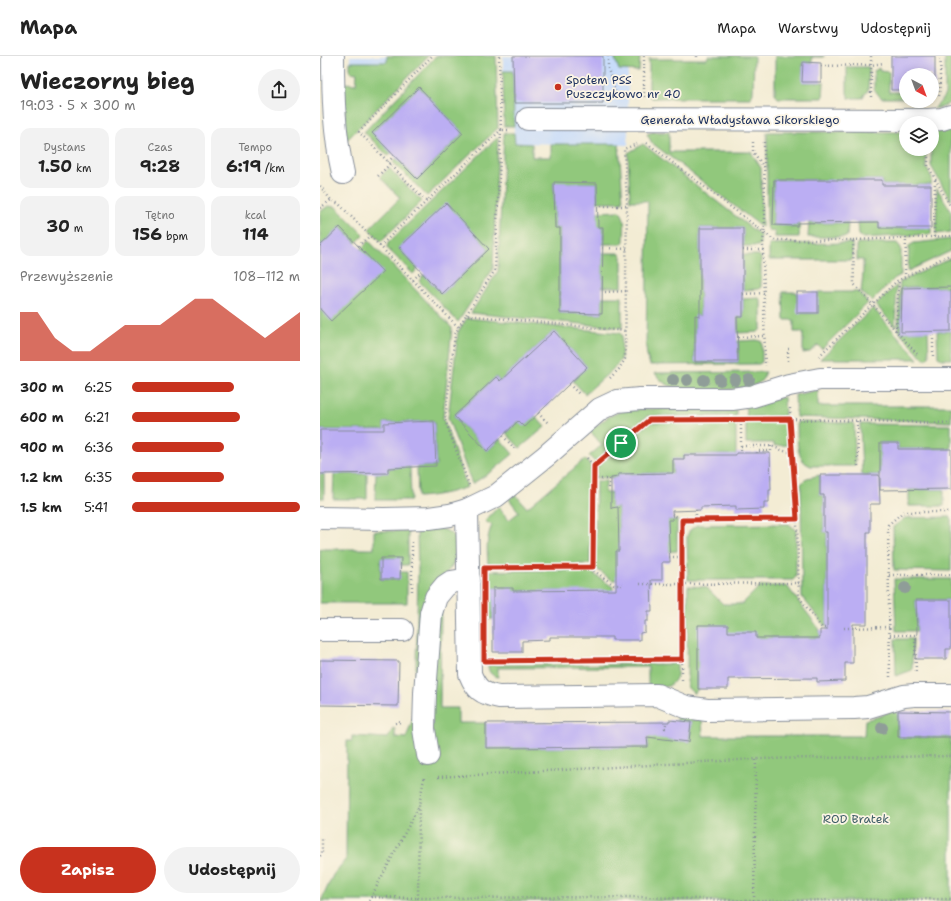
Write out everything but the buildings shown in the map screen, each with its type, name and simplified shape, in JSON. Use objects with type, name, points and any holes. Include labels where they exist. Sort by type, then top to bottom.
[{"type":"street","points":[[333,56],[333,96],[338,153],[343,173]]},
{"type":"street","name":"Generała Władysława Sikorskiego","points":[[939,119],[951,116]]},
{"type":"street","name":"Generała Władysława Sikorskiego","points":[[528,119],[635,125],[753,120],[899,120]]},
{"type":"street","points":[[320,518],[412,518],[450,515],[467,510],[496,496],[541,460],[600,409],[617,401],[640,399],[732,399],[753,396],[788,385],[820,379],[951,379]]},
{"type":"street","points":[[467,510],[470,674],[477,687],[483,693],[499,697],[657,695],[695,709],[722,710],[854,708],[868,707],[904,696],[951,695]]},
{"type":"street","points":[[428,755],[424,729],[431,613],[436,597],[445,586],[451,582],[469,579]]},
{"type":"street","points":[[320,630],[402,630]]},
{"type":"path","points":[[426,201],[359,132],[432,56]]},
{"type":"path","points":[[471,489],[445,420],[455,334],[495,270],[501,130],[499,56]]},
{"type":"path","points":[[608,56],[608,69],[635,125],[763,233],[774,240],[853,240],[951,236]]},
{"type":"path","points":[[605,382],[619,369],[625,359],[627,206],[624,149],[628,148],[635,125],[644,56]]},
{"type":"path","points":[[871,56],[871,104]]},
{"type":"path","points":[[928,116],[927,104],[934,102],[940,93],[941,56]]},
{"type":"path","points":[[821,66],[871,65],[884,63]]},
{"type":"path","points":[[753,120],[753,152],[764,168]]},
{"type":"path","points":[[380,246],[501,130]]},
{"type":"path","points":[[764,140],[765,224],[763,233],[765,366]]},
{"type":"path","points":[[378,176],[394,156]]},
{"type":"path","points":[[928,156],[928,166],[951,207]]},
{"type":"path","points":[[934,237],[935,179]]},
{"type":"path","points":[[320,186],[331,200],[339,204],[458,327]]},
{"type":"path","points":[[320,208],[331,200]]},
{"type":"path","points":[[597,206],[627,206]]},
{"type":"path","points":[[358,246],[370,236]]},
{"type":"path","points":[[905,276],[906,238]]},
{"type":"path","points":[[853,240],[854,284],[920,358]]},
{"type":"path","points":[[602,248],[626,249]]},
{"type":"path","points":[[743,250],[764,250]]},
{"type":"path","points":[[818,356],[899,280],[951,254]]},
{"type":"path","points":[[412,280],[422,272]]},
{"type":"path","points":[[896,332],[899,280]]},
{"type":"path","points":[[605,292],[626,291]]},
{"type":"path","points":[[743,294],[764,293]]},
{"type":"path","points":[[466,315],[626,331]]},
{"type":"path","points":[[933,331],[934,363]]},
{"type":"path","points":[[738,337],[765,336]]},
{"type":"path","points":[[788,362],[788,348],[791,349]]},
{"type":"path","points":[[569,384],[584,400]]},
{"type":"path","points":[[788,385],[797,519],[799,597],[822,628],[827,628]]},
{"type":"path","points":[[538,413],[552,427]]},
{"type":"path","points":[[742,453],[741,419],[748,419]]},
{"type":"path","points":[[755,419],[951,423]]},
{"type":"path","points":[[594,466],[649,420]]},
{"type":"path","points":[[857,421],[858,466]]},
{"type":"path","points":[[503,436],[519,454]]},
{"type":"path","points":[[741,446],[771,446],[787,452],[793,452]]},
{"type":"path","points":[[757,453],[757,451],[771,451],[771,446]]},
{"type":"path","points":[[587,458],[594,466],[593,570],[614,585],[622,585]]},
{"type":"path","points":[[593,479],[609,479],[609,489],[611,489]]},
{"type":"path","points":[[696,510],[696,520]]},
{"type":"path","points":[[890,683],[888,525],[904,512],[951,512]]},
{"type":"path","points":[[672,514],[682,520],[797,519]]},
{"type":"path","points":[[412,518],[412,589]]},
{"type":"path","points":[[488,661],[682,659],[682,520]]},
{"type":"path","points":[[669,557],[682,557]]},
{"type":"path","points":[[488,567],[593,567]]},
{"type":"path","points":[[889,575],[951,575]]},
{"type":"path","points":[[639,584],[799,583]]},
{"type":"path","points":[[844,628],[890,628]]},
{"type":"path","points":[[890,635],[915,635],[917,676]]},
{"type":"path","points":[[418,898],[420,805],[428,755]]},
{"type":"path","points":[[424,778],[756,759],[951,756]]},
{"type":"path","points":[[754,901],[756,759]]},
{"type":"path","points":[[369,901],[420,805]]},
{"type":"path","points":[[320,856],[322,852],[322,837]]},
{"type":"path","points":[[371,897],[754,901],[951,900]]},
{"type":"shaded area","points":[[350,56],[387,56],[387,62],[350,62]]},
{"type":"shaded area","points":[[503,56],[614,56],[619,70],[628,71],[628,145],[514,143],[513,71],[503,71]]},
{"type":"green space","points":[[387,56],[428,56],[347,140],[344,83],[356,84],[357,73],[350,72],[350,62],[387,62]]},
{"type":"green space","points":[[436,56],[496,56],[498,128],[427,196],[393,162],[397,158],[417,179],[463,133],[419,87],[372,133],[392,153],[388,156],[364,132]]},
{"type":"green space","points":[[614,56],[640,56],[639,71],[619,70]]},
{"type":"green space","points":[[708,56],[754,56],[753,92],[751,98],[652,98],[649,96],[649,59],[707,59]]},
{"type":"green space","points":[[775,56],[824,56],[812,57],[812,63],[803,63],[803,82],[824,82],[823,98],[778,98],[775,93]]},
{"type":"green space","points":[[945,56],[951,56],[951,102],[939,108],[939,103],[945,94]]},
{"type":"green space","points":[[847,67],[869,67],[868,90],[862,98],[849,98],[847,93]]},
{"type":"green space","points":[[879,68],[880,71],[889,72],[889,92],[899,92],[899,98],[881,98],[874,89],[874,71]]},
{"type":"green space","points":[[503,71],[513,71],[514,126],[504,126]]},
{"type":"green space","points":[[951,128],[951,201],[931,166],[931,156],[939,156],[939,131]]},
{"type":"green space","points":[[653,132],[669,132],[669,152],[751,152],[761,168],[762,227],[652,143],[647,134]]},
{"type":"green space","points":[[767,132],[899,132],[899,156],[926,156],[926,167],[932,178],[931,185],[882,185],[882,180],[774,180],[773,225],[796,226],[797,223],[800,223],[799,237],[775,237],[775,232],[770,231],[767,227]]},
{"type":"green space","points":[[504,133],[514,133],[515,143],[532,144],[532,157],[551,157],[551,144],[619,144],[623,202],[597,202],[597,183],[554,183],[555,228],[560,228],[560,313],[602,314],[602,297],[622,297],[622,328],[471,313],[498,271]]},
{"type":"green space","points":[[498,137],[493,269],[458,322],[419,281],[424,275],[442,294],[489,249],[446,204],[399,248],[418,269],[413,274],[387,248],[388,243]]},
{"type":"green space","points":[[643,144],[760,235],[760,244],[758,246],[743,246],[743,228],[700,228],[700,316],[695,316],[695,362],[738,362],[738,341],[757,340],[762,342],[762,362],[759,364],[650,365],[646,347],[648,201],[630,201],[628,153]]},
{"type":"green space","points":[[389,168],[422,201],[381,241],[369,229],[400,198],[380,177]]},
{"type":"green space","points":[[937,188],[951,211],[951,232],[936,234]]},
{"type":"green space","points":[[328,206],[336,207],[364,235],[356,243],[340,227],[320,246],[320,212]]},
{"type":"green space","points":[[619,211],[622,213],[624,220],[624,241],[622,244],[603,244],[603,227],[597,227],[597,212]]},
{"type":"green space","points":[[858,222],[879,222],[879,228],[931,228],[931,234],[863,238],[859,235]]},
{"type":"green space","points":[[809,223],[848,223],[847,236],[808,237]]},
{"type":"green space","points":[[951,239],[951,251],[908,271],[909,246],[914,243]]},
{"type":"green space","points":[[369,241],[452,328],[443,418],[467,487],[443,494],[418,497],[417,467],[436,466],[434,421],[384,423],[384,430],[320,430],[320,309],[361,249]]},
{"type":"green space","points":[[852,243],[852,260],[769,260],[769,244]]},
{"type":"green space","points":[[857,243],[897,243],[901,248],[901,275],[895,278],[872,301],[861,292],[863,260],[857,260]]},
{"type":"green space","points":[[602,253],[619,253],[622,256],[622,287],[602,287]]},
{"type":"green space","points":[[743,255],[758,255],[761,257],[761,287],[759,289],[743,290]]},
{"type":"green space","points":[[951,258],[951,287],[902,288],[901,332],[928,331],[929,357],[924,359],[898,330],[900,282]]},
{"type":"green space","points":[[897,285],[895,327],[876,305]]},
{"type":"green space","points":[[783,292],[797,292],[798,313],[818,313],[818,292],[859,292],[868,303],[822,349],[818,345],[810,352],[803,353],[803,332],[794,332],[794,320],[784,320]]},
{"type":"green space","points":[[759,298],[761,301],[761,329],[758,332],[738,333],[738,317],[743,317],[743,299]]},
{"type":"green space","points":[[873,308],[918,359],[820,359]]},
{"type":"green space","points":[[467,318],[620,333],[622,335],[621,360],[585,394],[573,381],[587,367],[554,331],[500,381],[496,377],[454,416],[487,451],[500,439],[513,454],[494,470],[472,484],[448,418],[458,332]]},
{"type":"green space","points":[[937,331],[951,331],[951,359],[942,359],[938,357]]},
{"type":"green space","points":[[766,372],[762,380],[757,384],[740,388],[716,390],[692,390],[674,387],[663,382],[655,373]]},
{"type":"green space","points":[[818,390],[818,406],[951,406],[951,422],[796,417],[795,395]]},
{"type":"green space","points":[[784,397],[785,416],[747,417],[745,407]]},
{"type":"green space","points":[[626,409],[736,409],[736,416],[647,416],[595,462],[589,456],[602,445],[590,431],[608,417]]},
{"type":"green space","points":[[535,416],[545,427],[520,448],[506,433],[519,421]]},
{"type":"green space","points":[[650,422],[736,422],[736,458],[729,455],[684,455],[684,459],[673,459],[673,477],[667,473],[618,474],[618,477],[596,478],[597,467]]},
{"type":"green space","points":[[746,422],[785,422],[787,445],[774,446],[774,443],[746,443]]},
{"type":"green space","points":[[797,422],[854,423],[855,466],[811,466],[806,463],[799,453],[797,441]]},
{"type":"green space","points":[[860,424],[951,425],[951,449],[898,449],[898,443],[880,443],[880,475],[862,475]]},
{"type":"green space","points":[[585,459],[591,466],[590,564],[488,564],[488,539],[492,525],[485,521],[498,507],[509,520],[519,512],[509,499],[515,494],[527,508]]},
{"type":"green space","points":[[410,467],[411,500],[375,500],[376,473],[388,473],[388,468]]},
{"type":"green space","points":[[320,474],[324,474],[324,498],[320,498]]},
{"type":"green space","points":[[334,474],[367,474],[367,499],[333,499]]},
{"type":"green space","points":[[820,475],[820,495],[824,495],[824,532],[827,532],[827,626],[825,626],[802,597],[801,484],[807,478]]},
{"type":"green space","points":[[596,481],[606,481],[605,493],[611,493],[611,507],[618,507],[622,580],[612,580],[595,568]]},
{"type":"green space","points":[[944,489],[944,506],[909,506],[909,490]]},
{"type":"green space","points":[[951,517],[951,571],[894,570],[893,527],[905,518]]},
{"type":"green space","points":[[665,520],[677,520],[677,551],[662,552]]},
{"type":"green space","points":[[789,524],[796,530],[796,577],[793,580],[688,580],[687,536],[690,530],[697,525]]},
{"type":"green space","name":"ROD Bratek","points":[[435,528],[452,534],[458,547],[454,562],[434,589],[425,611],[418,752],[438,757],[439,750],[434,745],[430,718],[431,656],[437,610],[441,602],[440,708],[458,708],[458,723],[486,723],[486,748],[648,747],[648,735],[667,735],[667,739],[689,742],[691,722],[677,721],[677,715],[690,720],[702,719],[703,736],[864,736],[865,720],[881,716],[898,706],[898,737],[951,737],[951,901],[321,901],[333,875],[346,859],[347,741],[352,741],[352,736],[388,738],[393,728],[395,729],[395,737],[406,738],[415,713],[418,572],[417,531]]},
{"type":"green space","points":[[374,531],[408,531],[408,565],[401,565],[400,558],[381,558],[381,579],[400,579],[400,572],[407,572],[407,603],[320,603],[320,549],[374,549]]},
{"type":"green space","points":[[588,570],[613,587],[612,593],[513,591],[513,588],[494,588],[493,619],[488,619],[488,571]]},
{"type":"green space","points":[[894,579],[951,579],[951,600],[916,600],[917,631],[896,631]]},
{"type":"green space","points":[[688,586],[706,587],[723,604],[742,604],[760,586],[787,586],[820,630],[820,638],[756,638],[756,632],[698,669],[698,689],[694,694],[687,685]]},
{"type":"green space","points":[[895,639],[913,639],[912,670],[896,676]]},
{"type":"green space","points":[[677,664],[677,677],[671,684],[664,687],[648,685],[648,667],[498,668],[498,677],[493,676],[490,673],[488,665]]},
{"type":"place","name":"Społem PSS Puszczykowo nr 40","points":[[558,87]]},
{"type":"route","points":[[790,419],[796,487],[797,519],[682,520],[682,659],[484,661],[484,568],[593,567],[594,466],[621,443],[649,420],[790,419]]}]
